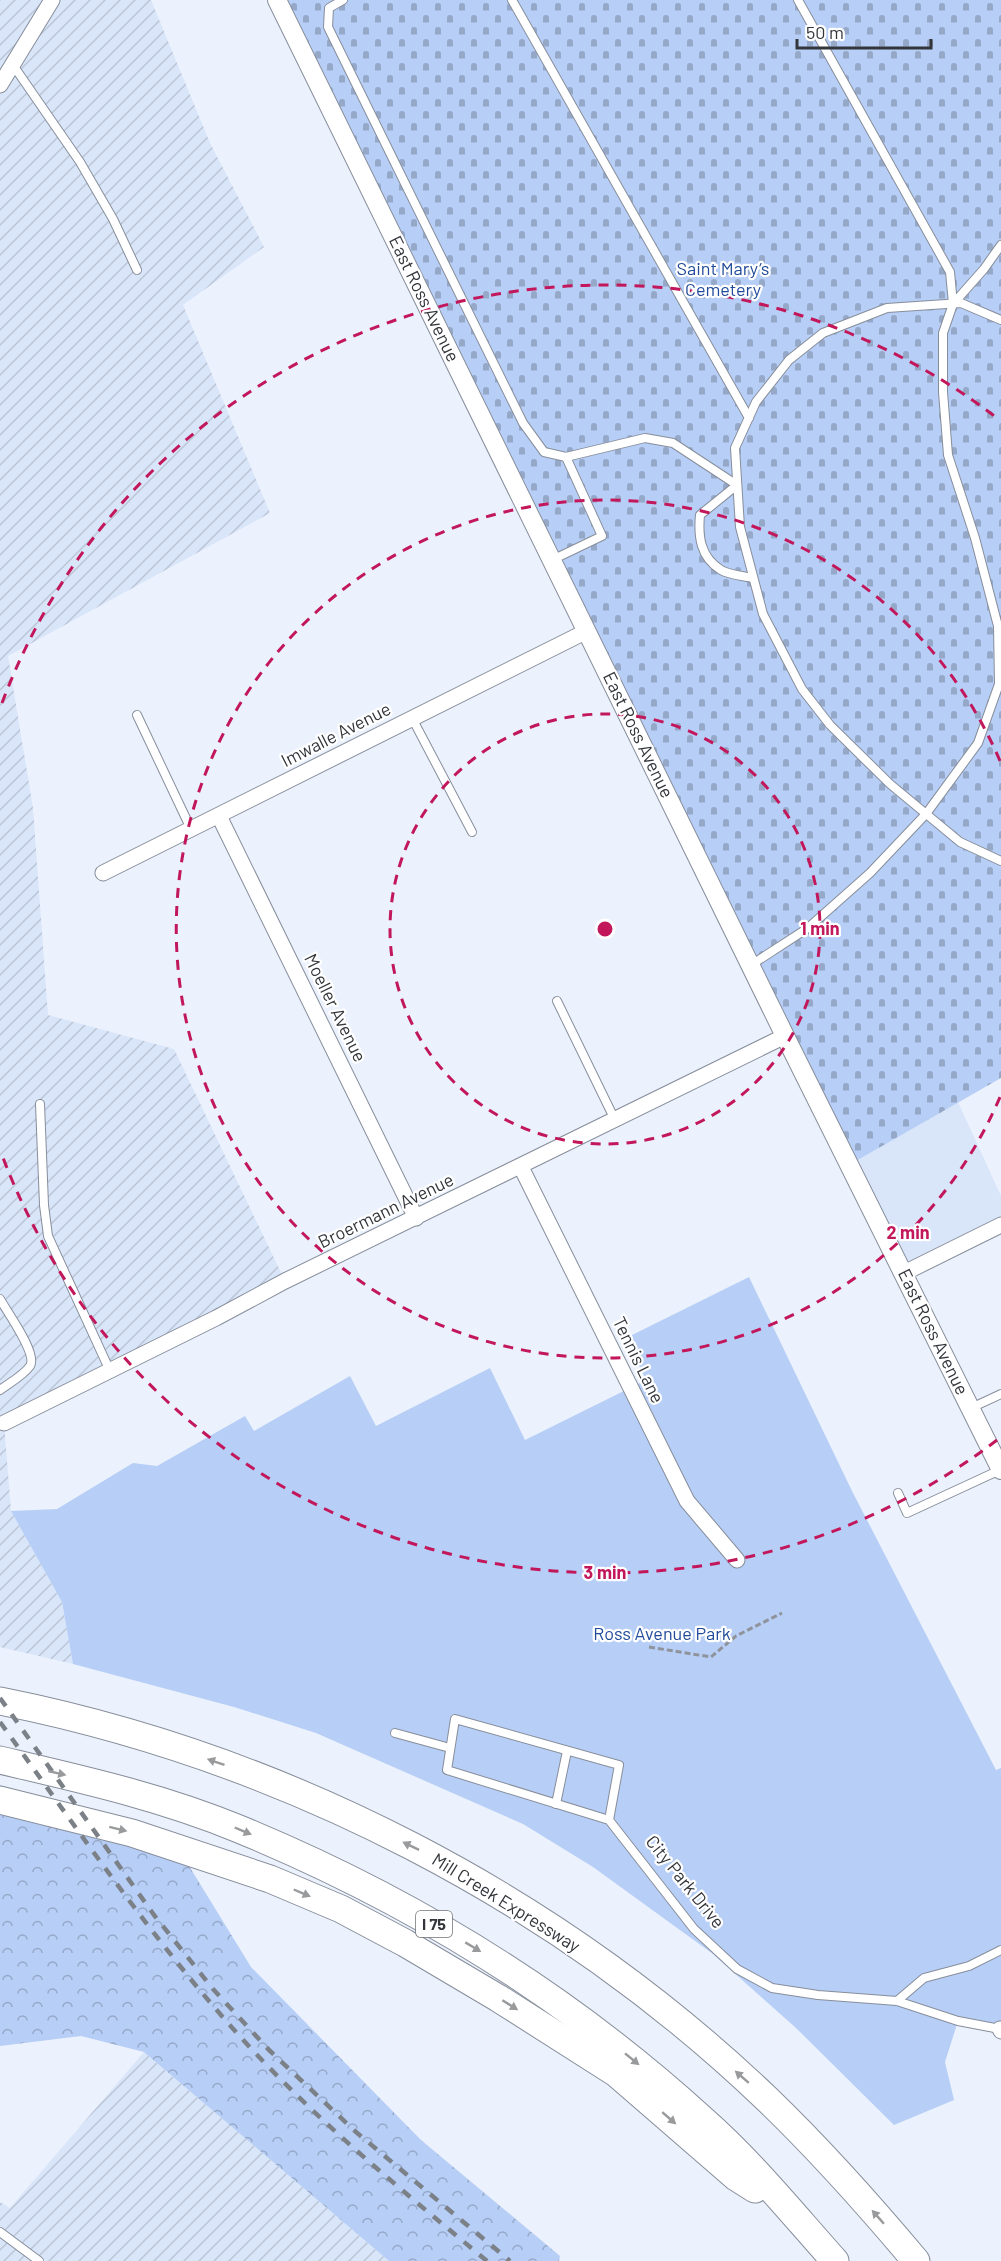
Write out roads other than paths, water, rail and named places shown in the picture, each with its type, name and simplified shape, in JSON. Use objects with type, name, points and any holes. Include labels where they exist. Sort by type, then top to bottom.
[{"type":"highway","name":"Mill Creek Expressway","points":[[6,1699],[154,1741],[293,1790],[423,1852],[499,1896],[610,1968],[676,2019],[758,2091],[822,2154],[916,2261]]},
{"type":"highway","name":"I 75","points":[[0,1760],[101,1783],[239,1829],[336,1873],[408,1909],[473,1946],[598,2032],[703,2119],[748,2162],[835,2261]]},
{"type":"highway","points":[[0,1800],[132,1833],[270,1879],[341,1909],[405,1943],[498,1998],[607,2067],[736,2177],[795,2216]]},
{"type":"street","points":[[0,85],[52,0]]},
{"type":"street","name":"East Ross Avenue","points":[[277,0],[785,1036],[1001,1470]]},
{"type":"street","name":"Imwalle Avenue","points":[[103,873],[587,631]]},
{"type":"street","name":"Moeller Avenue","points":[[219,816],[416,1218]]},
{"type":"street","name":"Broermann Avenue","points":[[4,1423],[285,1281],[785,1036]]},
{"type":"street","name":"Tennis Lane","points":[[521,1167],[687,1501],[738,1560]]},
{"type":"street","points":[[904,1273],[1001,1226]]},
{"type":"lane","points":[[343,0],[329,8],[328,27],[523,423],[544,452],[566,457],[645,438],[673,443],[737,485]]},
{"type":"lane","points":[[512,0],[749,417]]},
{"type":"lane","points":[[798,0],[950,272],[953,304]]},
{"type":"lane","points":[[12,65],[80,162],[137,270]]},
{"type":"lane","points":[[751,965],[807,928],[870,873],[926,814],[978,743],[999,684],[998,626],[975,538],[948,455],[943,392],[943,333],[953,304],[984,269],[1001,245]]},
{"type":"lane","points":[[1001,320],[961,303],[886,308],[823,333],[789,360],[756,402],[735,448],[740,527],[753,578],[763,614],[801,689],[830,725],[890,784],[960,842],[1001,861]]},
{"type":"lane","points":[[552,560],[602,536],[566,457]]},
{"type":"lane","points":[[737,485],[700,515],[698,536],[704,554],[721,570],[753,578]]},
{"type":"lane","points":[[137,715],[191,829]]},
{"type":"lane","points":[[412,718],[472,832]]},
{"type":"lane","points":[[557,1001],[615,1120]]},
{"type":"lane","points":[[40,1104],[44,1205],[48,1236],[110,1371]]},
{"type":"lane","points":[[0,1299],[29,1348],[32,1358],[31,1365],[0,1390]]},
{"type":"lane","points":[[971,1408],[1001,1394]]},
{"type":"lane","points":[[898,1493],[907,1513],[1001,1470]]},
{"type":"lane","points":[[455,1719],[619,1765],[609,1820],[447,1770],[450,1748],[455,1719]]},
{"type":"lane","points":[[395,1733],[450,1748]]},
{"type":"lane","points":[[556,1804],[567,1750]]},
{"type":"lane","name":"City Park Drive","points":[[609,1820],[694,1929],[737,1968],[772,1989],[897,2001],[958,2021],[1001,2030]]},
{"type":"lane","points":[[897,2001],[924,1978],[969,1966],[1001,1950]]},
{"type":"lane","points":[[0,2232],[39,2261]]},
{"type":"railway","points":[[0,1698],[154,1915],[213,1989],[269,2050],[356,2132],[510,2261]]},
{"type":"railway","points":[[0,1722],[143,1919],[236,2032],[326,2123],[487,2261]]},
{"type":"park label","name":"Saint Mary’s Cemetery","points":[[723,279]]},
{"type":"park label","name":"Ross Avenue Park","points":[[662,1634]]}]
